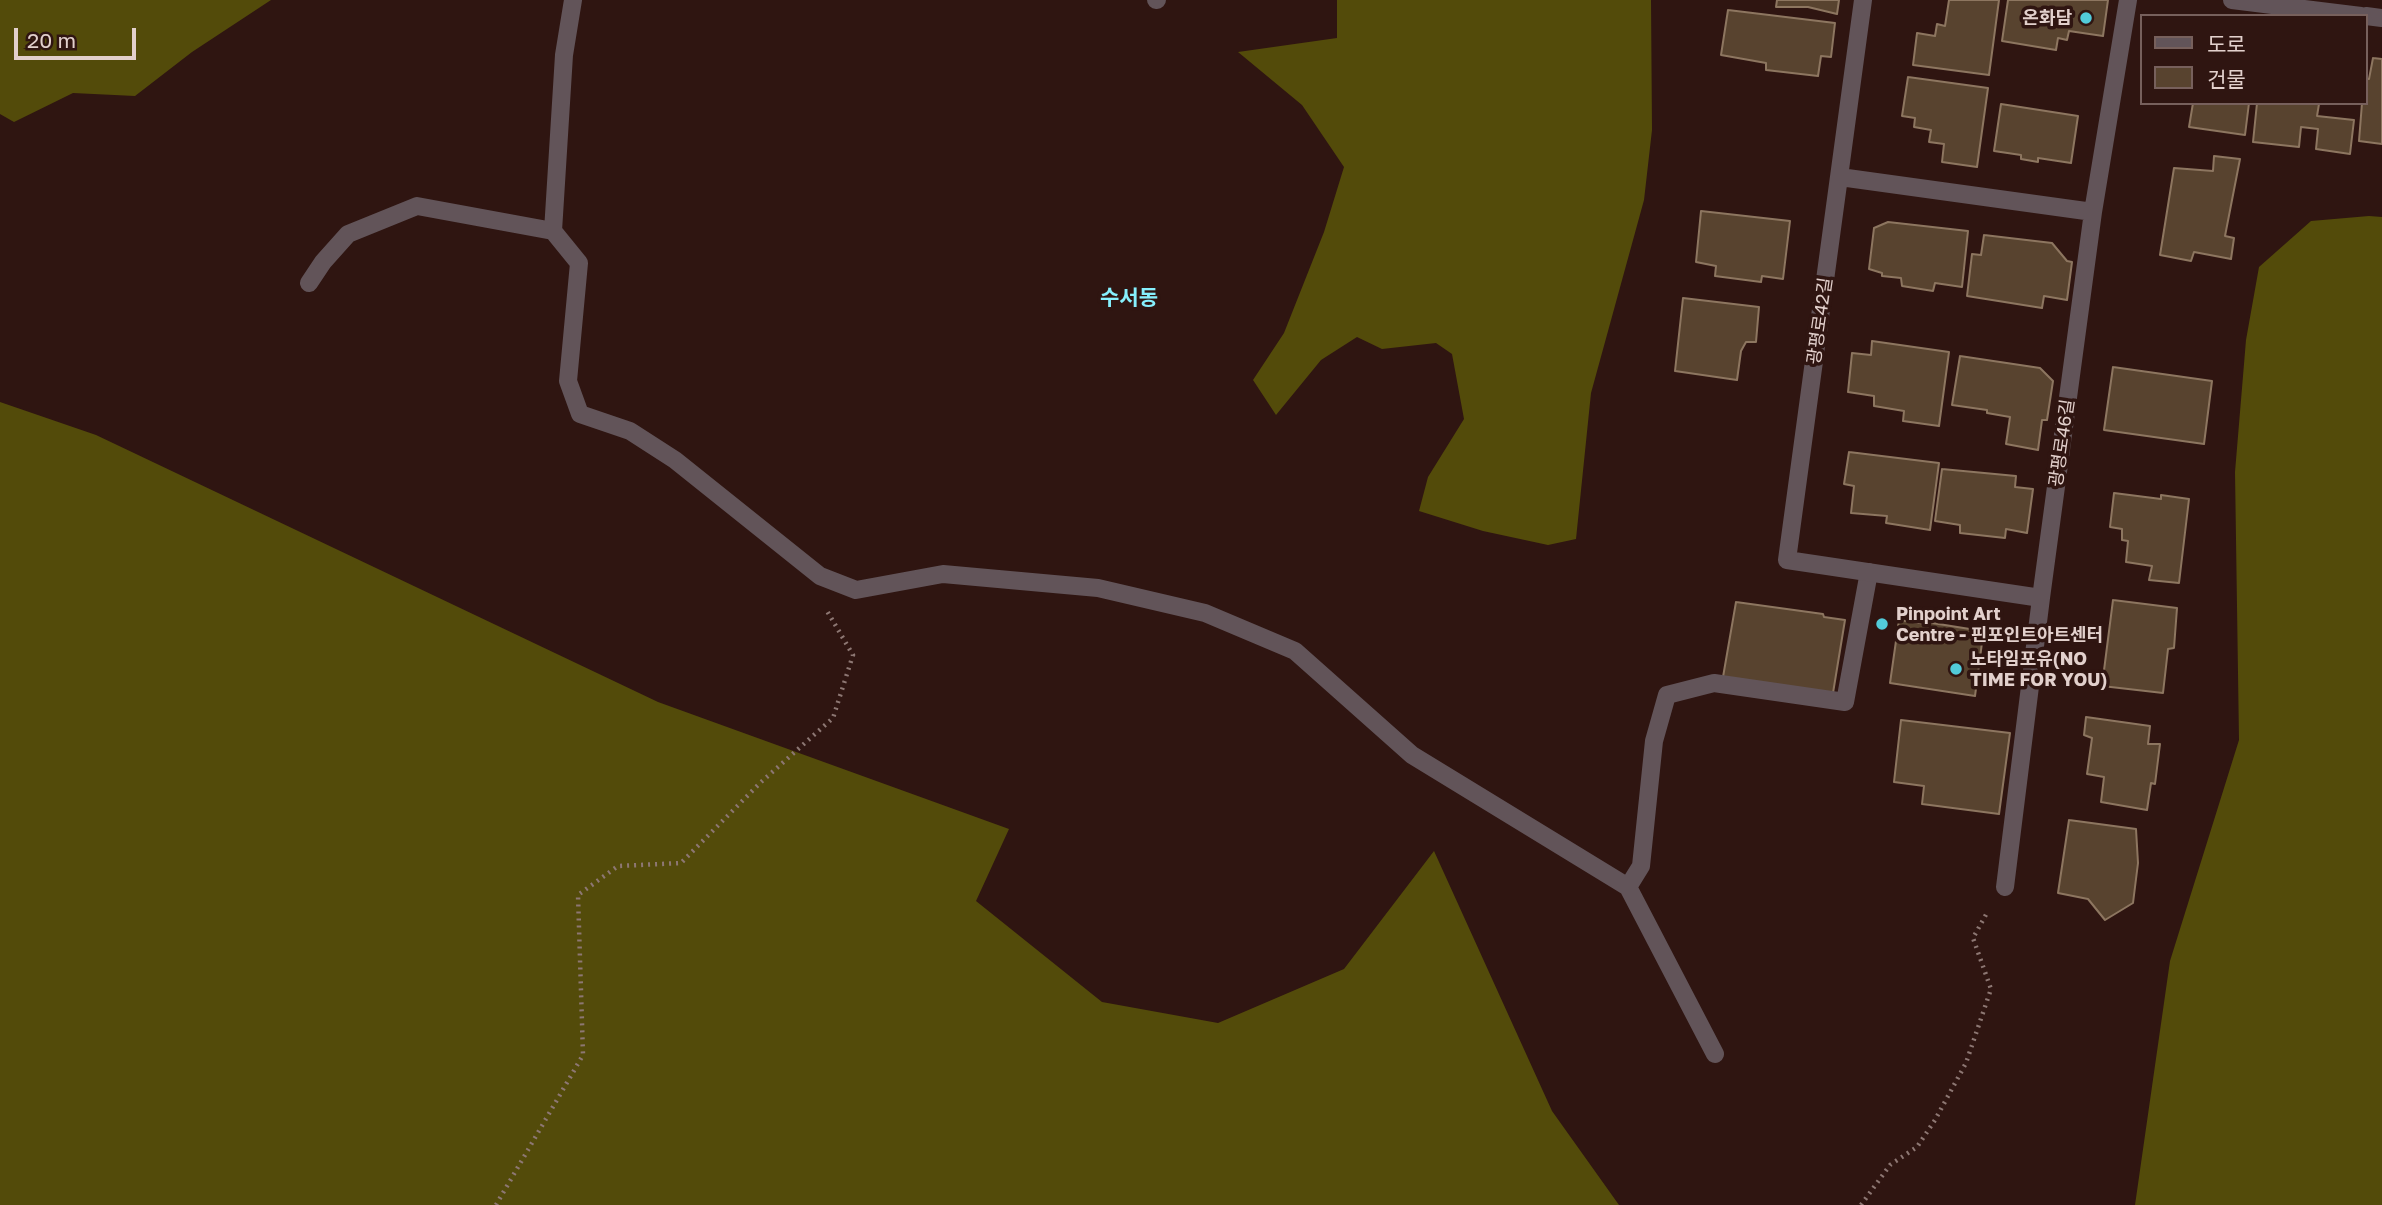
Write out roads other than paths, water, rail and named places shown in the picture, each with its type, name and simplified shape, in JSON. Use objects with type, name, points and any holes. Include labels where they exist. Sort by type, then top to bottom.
[{"type":"street","points":[[553,231],[564,55],[573,0]]},
{"type":"street","name":"광평로42길","points":[[1863,0],[1787,560],[2041,598]]},
{"type":"street","name":"광평로46길","points":[[2005,887],[2093,212],[2128,0]]},
{"type":"street","points":[[2232,0],[2345,14]]},
{"type":"street","points":[[1840,177],[2093,212]]},
{"type":"street","points":[[309,283],[323,262],[348,234],[418,206],[553,231],[579,263],[568,381],[580,414],[629,431],[675,460],[820,576],[856,590],[943,574],[1098,588],[1205,613],[1295,651],[1412,755],[1628,887],[1715,1054]]},
{"type":"street","points":[[1628,887],[1641,866],[1654,741],[1667,695],[1714,683],[1845,702],[1868,572]]},
{"type":"place","name":"온화담","points":[[2086,18]]},
{"type":"place","name":"Pinpoint Art Centre - 핀포인트아트센터","points":[[1882,624]]},
{"type":"place","name":"노타임포유(NO TIME FOR YOU)","points":[[1956,669]]},
{"type":"district","name":"수서동","points":[[1129,298]]}]
